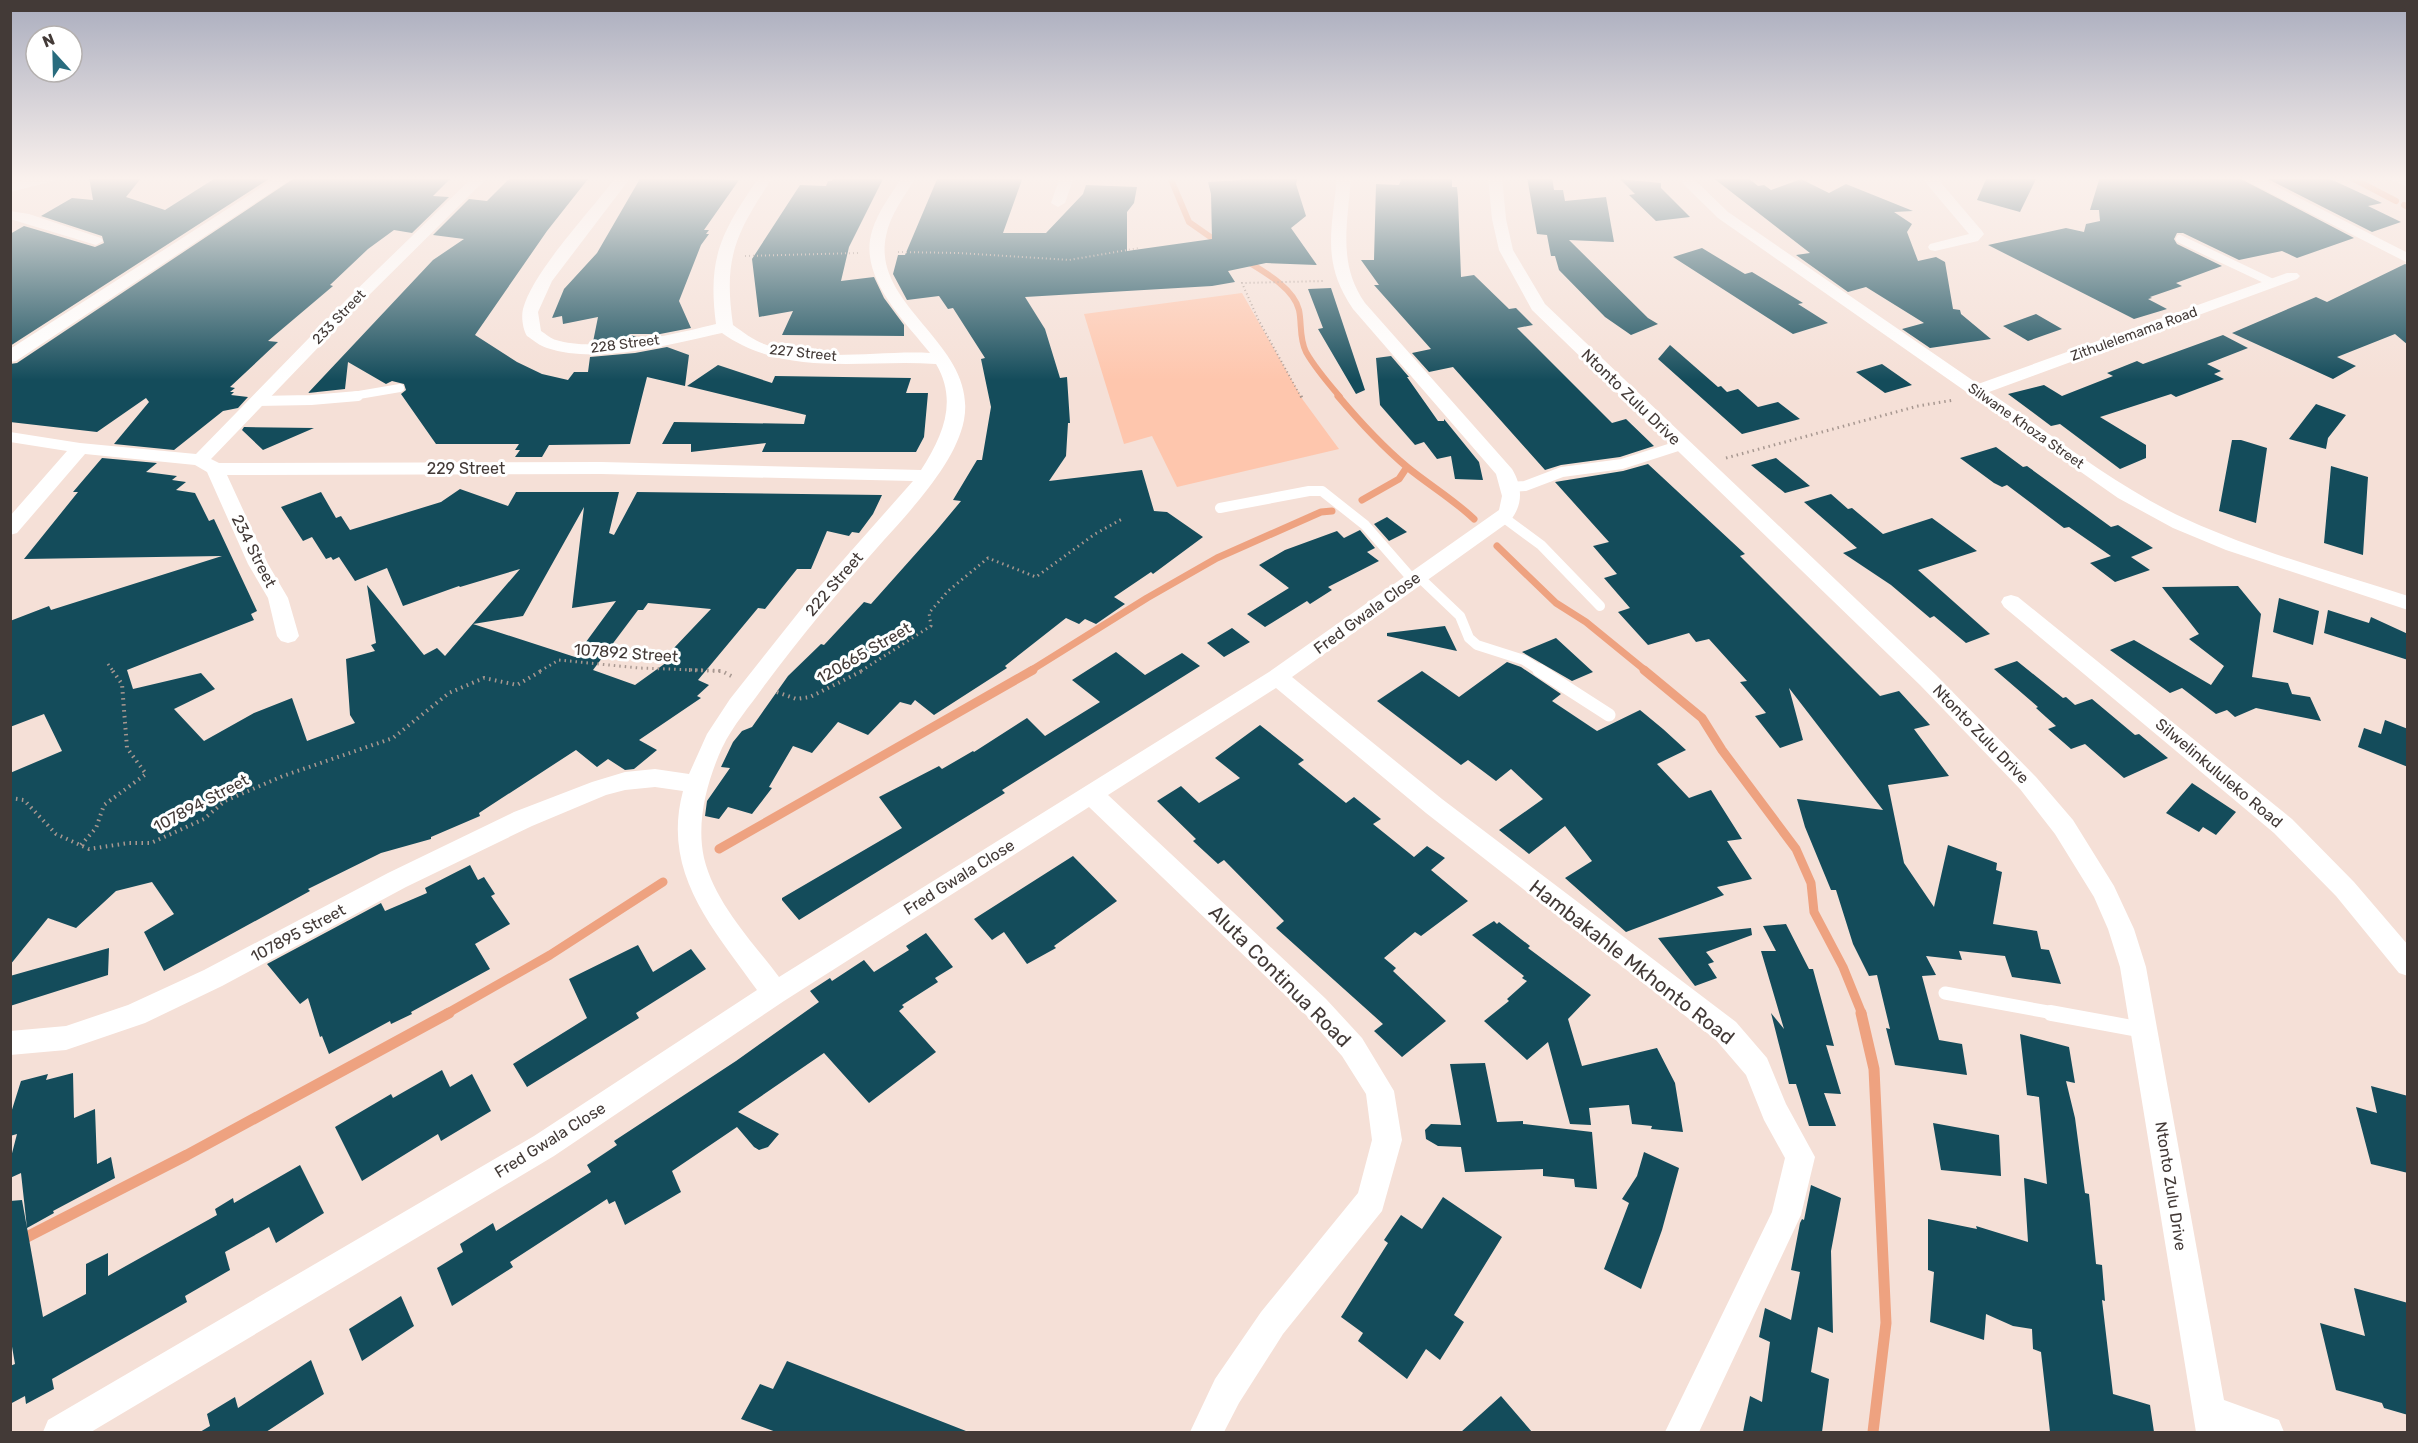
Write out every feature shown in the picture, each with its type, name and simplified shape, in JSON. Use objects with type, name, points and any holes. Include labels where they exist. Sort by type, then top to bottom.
[{"type":"street","points":[[10,357],[183,244]]},
{"type":"street","name":"233 Street","points":[[207,464],[257,401],[412,244]]},
{"type":"street","name":"228 Street","points":[[573,244],[545,281],[530,312],[531,327],[538,337],[572,349],[594,350],[625,347],[725,327]]},
{"type":"street","points":[[725,327],[719,293],[726,244]]},
{"type":"street","name":"222 Street","points":[[775,993],[704,894],[691,858],[690,828],[697,784],[717,736],[746,694],[847,567],[905,504],[944,448],[955,420],[958,394],[952,372],[892,294],[881,267],[879,244]]},
{"type":"street","points":[[1340,244],[1343,280],[1359,306],[1506,472],[1512,497],[1508,512],[1492,526]]},
{"type":"street","name":"Ntonto Zulu Drive","points":[[1505,244],[1538,307],[1951,702],[2028,783],[2064,827],[2106,892],[2121,928],[2133,967],[2211,1422]]},
{"type":"street","name":"Silwane Khoza Street","points":[[1765,244],[2125,494],[2180,524],[2233,546],[2408,603]]},
{"type":"street","points":[[1935,247],[1946,244]]},
{"type":"street","points":[[2379,244],[2408,259]]},
{"type":"street","name":"Zithulelemama Road","points":[[1977,391],[2292,276]]},
{"type":"street","name":"227 Street","points":[[725,327],[760,348],[785,354],[815,357],[941,359]]},
{"type":"street","name":"229 Street","points":[[10,437],[207,464],[601,468],[925,476]]},
{"type":"street","points":[[10,529],[80,448]]},
{"type":"street","name":"234 Street","points":[[207,464],[278,598],[288,636]]},
{"type":"street","name":"Fred Gwala Close","points":[[64,1431],[544,1146],[775,993],[1277,677],[1492,526]]},
{"type":"street","name":"Silwelinkululeko Road","points":[[2011,602],[2283,826],[2345,889],[2408,964]]},
{"type":"street","name":"Hambakahle Mkhonto Road","points":[[1277,677],[1434,806],[1726,1031],[1757,1067],[1774,1111],[1800,1157],[1786,1215],[1682,1432]]},
{"type":"street","name":"107895 Street","points":[[10,1043],[66,1038],[135,1015],[213,978],[397,880],[523,819],[578,797],[625,781],[655,778],[697,784]]},
{"type":"street","name":"Aluta Continua Road","points":[[1091,794],[1316,1007],[1353,1047],[1380,1091],[1388,1140],[1371,1201],[1272,1323],[1227,1391],[1207,1432]]},
{"type":"street","points":[[2211,1422],[2267,1432]]},
{"type":"lane","points":[[2191,244],[2273,284]]},
{"type":"lane","points":[[257,401],[320,400],[400,388]]},
{"type":"lane","points":[[1510,486],[1525,486],[1562,472],[1622,464],[1681,445]]},
{"type":"lane","points":[[1220,508],[1309,491],[1322,491],[1365,525],[1415,578],[1454,609],[1460,616],[1468,638],[1477,645],[1509,653],[1524,660],[1609,715]]},
{"type":"lane","points":[[1492,526],[1541,545],[1600,606]]},
{"type":"lane","points":[[1945,993],[2143,1030]]},
{"type":"path","points":[[723,256],[878,252],[958,253],[1069,260],[1139,248]]},
{"type":"path","points":[[1303,400],[1258,319],[1242,283],[1343,280]]},
{"type":"path","points":[[1701,464],[1918,406],[1954,400],[1977,391]]},
{"type":"path","name":"120665 Street","points":[[746,694],[776,692],[801,700],[821,692],[900,650],[931,626],[929,613],[948,591],[988,558],[1036,577],[1095,534],[1122,519]]},
{"type":"path","name":"107892 Street","points":[[408,724],[449,693],[484,678],[517,685],[559,660],[639,668],[722,671],[746,694]]},
{"type":"path","points":[[81,845],[96,828],[105,805],[146,774],[127,748],[122,684],[108,664]]},
{"type":"path","name":"107894 Street","points":[[10,798],[24,800],[56,834],[89,849],[129,843],[151,843],[204,819],[225,801],[283,776],[393,738],[408,724]]},
{"type":"shaded area","points":[[1242,293],[1303,400],[1339,449],[1177,487],[1152,436],[1124,444],[1084,314]]},
{"type":"building","points":[[10,244],[86,244],[95,247],[101,244],[168,244],[10,346]]},
{"type":"building","points":[[195,244],[374,244],[330,285],[333,286],[268,341],[278,342],[230,387],[235,388],[230,392],[234,392],[231,395],[248,397],[238,408],[223,411],[174,450],[114,444],[149,402],[146,398],[97,432],[10,422],[10,364],[17,363]]},
{"type":"building","points":[[456,244],[538,244],[475,335],[517,362],[542,374],[568,380],[574,372],[588,372],[590,357],[635,353],[667,347],[689,355],[685,386],[647,377],[630,444],[549,445],[542,457],[515,457],[520,450],[515,450],[519,444],[436,444],[401,394],[406,390],[404,384],[392,381],[386,384],[348,362],[345,389],[308,393],[433,260]]},
{"type":"building","points":[[602,244],[701,244],[679,301],[691,328],[660,334],[628,334],[639,338],[593,342],[598,317],[563,324],[562,316],[552,318],[564,289]]},
{"type":"building","points":[[762,244],[850,244],[841,281],[874,277],[884,298],[904,325],[904,336],[782,335],[793,311],[759,317],[752,259]]},
{"type":"building","points":[[910,244],[1127,244],[1127,251],[1174,244],[1302,244],[1317,265],[1266,263],[1228,271],[1235,282],[1212,286],[1025,297],[1045,329],[1060,378],[1067,377],[1070,423],[1068,423],[1066,456],[1049,481],[1142,470],[1154,511],[1167,512],[1203,537],[1153,574],[1151,572],[1114,597],[1125,604],[1096,624],[1085,619],[1079,624],[1066,618],[1005,666],[1007,668],[934,715],[915,700],[911,705],[900,702],[868,735],[838,722],[812,753],[793,746],[769,787],[772,788],[752,814],[728,807],[719,819],[705,816],[707,801],[730,768],[721,767],[733,742],[742,731],[752,727],[788,676],[821,644],[824,645],[864,602],[871,604],[936,531],[961,501],[953,500],[977,460],[982,460],[991,407],[981,359],[985,358],[953,308],[948,309],[939,296],[907,300],[893,274],[898,255],[905,255]]},
{"type":"building","points":[[1374,244],[1460,244],[1461,277],[1474,275],[1509,309],[1516,308],[1533,325],[1517,328],[1612,423],[1626,419],[1654,446],[1620,457],[1561,465],[1545,470],[1453,367],[1429,372],[1412,353],[1431,349],[1374,285],[1379,285],[1361,260],[1374,260]]},
{"type":"building","points":[[1549,244],[1573,244],[1648,318],[1658,324],[1631,335],[1605,317],[1559,270],[1555,256],[1551,256]]},
{"type":"building","points":[[1799,244],[1912,244],[1918,261],[1936,257],[1945,262],[1953,309],[1960,310],[1961,314],[1991,339],[1930,348],[1902,329],[1924,323],[1866,287],[1848,292],[1796,255],[1810,253]]},
{"type":"building","points":[[2178,244],[2222,266],[2176,283],[2182,286],[2150,297],[2152,298],[2148,299],[2167,309],[2134,319],[1988,245]]},
{"type":"building","points":[[2207,244],[2336,244],[2297,258],[2282,251],[2239,260]]},
{"type":"building","points":[[1702,248],[1745,274],[1752,272],[1803,303],[1798,304],[1828,323],[1793,334],[1673,257]]},
{"type":"building","points":[[2405,264],[2408,265],[2408,345],[2395,334],[2337,357],[2356,366],[2333,379],[2232,333],[2316,297],[2327,302]]},
{"type":"building","points":[[1331,288],[1365,390],[1356,394],[1318,329],[1323,328],[1308,289]]},
{"type":"building","points":[[2036,314],[2062,329],[2028,341],[2003,326]]},
{"type":"building","points":[[2223,335],[2248,348],[2207,364],[2221,371],[2214,374],[2224,379],[2176,397],[2171,394],[2100,417],[2146,445],[2146,458],[2120,469],[2060,424],[2051,426],[2008,394],[2044,385],[2062,396],[2113,376],[2107,373],[2137,361],[2143,364]]},
{"type":"building","points":[[1670,345],[1718,387],[1721,386],[1727,392],[1738,389],[1758,407],[1778,402],[1800,419],[1742,434],[1658,359]]},
{"type":"building","points":[[1391,356],[1409,377],[1407,377],[1438,421],[1444,421],[1444,419],[1479,462],[1483,480],[1455,479],[1451,456],[1437,459],[1424,442],[1415,445],[1380,405],[1376,358]]},
{"type":"building","points":[[1882,364],[1912,385],[1885,393],[1856,372]]},
{"type":"building","points":[[718,365],[772,383],[775,376],[911,378],[906,393],[928,393],[924,437],[916,452],[762,452],[766,443],[691,452],[691,444],[662,444],[674,422],[804,424],[806,415],[687,386]]},
{"type":"building","points":[[2316,404],[2346,415],[2328,438],[2326,449],[2289,439]]},
{"type":"building","points":[[244,427],[314,428],[263,450],[242,430]]},
{"type":"building","points":[[2232,440],[2241,440],[2267,448],[2256,523],[2219,511]]},
{"type":"building","points":[[1996,447],[2023,467],[2027,466],[2111,527],[2118,525],[2153,548],[2131,557],[2150,570],[2115,582],[2090,563],[2111,556],[2069,527],[2064,528],[2007,485],[2002,487],[1994,483],[1960,458]]},
{"type":"building","points":[[102,458],[157,463],[146,472],[177,476],[172,480],[186,482],[176,490],[195,493],[209,521],[214,519],[257,611],[251,614],[254,620],[127,670],[133,689],[201,673],[215,689],[174,709],[204,741],[254,713],[292,698],[307,741],[355,723],[350,715],[346,659],[375,651],[371,645],[376,643],[367,585],[424,655],[437,648],[445,656],[520,569],[459,586],[403,606],[387,568],[355,581],[339,557],[333,560],[331,557],[326,559],[312,537],[303,541],[281,507],[321,492],[336,518],[341,516],[350,530],[441,502],[460,489],[508,506],[516,492],[619,492],[609,533],[614,535],[637,492],[882,495],[873,514],[859,533],[852,532],[849,536],[827,531],[811,569],[797,569],[765,609],[758,608],[698,680],[709,685],[697,696],[701,698],[639,740],[657,750],[634,769],[625,770],[608,759],[597,767],[576,750],[479,813],[480,816],[431,837],[431,839],[381,853],[308,889],[310,891],[164,971],[144,932],[174,914],[152,882],[116,891],[76,928],[48,918],[10,965],[10,773],[62,751],[44,714],[10,727],[10,621],[49,606],[51,610],[222,556],[24,559],[78,492],[73,492]],"holes":[[[584,507],[572,608],[616,601],[575,657],[473,624],[523,616]],[[648,603],[711,609],[673,649],[681,652],[635,685],[593,670],[638,610],[643,610]]]},
{"type":"building","points":[[1776,458],[1810,486],[1785,493],[1751,465]]},
{"type":"building","points":[[1648,464],[1745,554],[1740,556],[1880,696],[1899,691],[1930,725],[1914,729],[1949,776],[1888,785],[1904,863],[1934,907],[1948,845],[1997,863],[1996,870],[2002,872],[1993,924],[2037,931],[2041,949],[2049,950],[2061,984],[2012,977],[2005,956],[1959,951],[1962,960],[1926,956],[1936,975],[1922,976],[1939,1040],[1962,1044],[1967,1075],[1895,1065],[1886,1028],[1890,1029],[1877,975],[1869,976],[1853,944],[1836,890],[1831,890],[1805,827],[1797,799],[1883,810],[1789,688],[1803,740],[1780,748],[1755,716],[1766,713],[1740,682],[1747,681],[1709,639],[1696,642],[1689,633],[1648,645],[1618,612],[1630,608],[1604,578],[1617,574],[1593,546],[1609,542],[1555,482],[1623,471]]},
{"type":"building","points":[[2331,466],[2368,477],[2363,555],[2324,543]]},
{"type":"building","points":[[1831,494],[1883,534],[1932,518],[1977,551],[1918,570],[1990,634],[1966,643],[1934,616],[1930,618],[1891,585],[1843,553],[1857,548],[1804,502]]},
{"type":"building","points":[[1387,517],[1407,532],[1389,541],[1374,524]]},
{"type":"building","points":[[1360,530],[1375,548],[1367,552],[1379,561],[1328,587],[1332,590],[1310,604],[1307,601],[1265,627],[1247,614],[1289,588],[1259,565],[1285,550],[1337,531],[1344,538]]},
{"type":"building","points":[[2238,586],[2261,614],[2252,677],[2288,683],[2292,694],[2310,697],[2321,721],[2256,708],[2235,717],[2227,710],[2216,714],[2182,688],[2170,693],[2110,650],[2134,640],[2211,685],[2224,666],[2189,639],[2199,634],[2162,587]]},
{"type":"building","points":[[2279,598],[2319,611],[2313,645],[2273,632]]},
{"type":"building","points":[[2328,610],[2369,623],[2371,617],[2408,634],[2408,660],[2324,633]]},
{"type":"building","points":[[1445,626],[1457,651],[1387,636],[1387,633]]},
{"type":"building","points":[[1232,628],[1250,642],[1224,657],[1207,643]]},
{"type":"building","points":[[1556,638],[1593,672],[1572,681],[1522,652]]},
{"type":"building","points":[[1116,652],[1145,675],[1182,653],[1200,666],[1002,790],[1005,793],[799,920],[782,900],[902,828],[879,797],[939,766],[942,769],[974,752],[1027,718],[1045,736],[1100,702],[1072,680]]},
{"type":"building","points":[[2017,661],[2075,705],[2092,699],[2135,735],[2139,734],[2168,758],[2124,778],[2085,744],[2071,749],[2048,729],[2056,726],[2036,708],[2038,707],[1994,669]]},
{"type":"building","points":[[1507,662],[1521,667],[1561,694],[1552,701],[1597,731],[1640,710],[1663,729],[1686,750],[1657,764],[1689,798],[1711,790],[1742,839],[1727,841],[1752,879],[1717,887],[1724,895],[1626,932],[1565,878],[1592,861],[1565,826],[1529,854],[1499,830],[1543,799],[1511,769],[1496,781],[1468,760],[1461,765],[1377,701],[1422,671],[1459,697]]},
{"type":"building","points":[[2385,720],[2408,729],[2408,767],[2358,747],[2364,728],[2381,734]]},
{"type":"building","points":[[1260,725],[1304,760],[1298,764],[1346,803],[1354,797],[1381,819],[1373,824],[1414,857],[1427,846],[1445,858],[1431,870],[1468,901],[1421,936],[1415,932],[1384,958],[1396,968],[1393,971],[1446,1021],[1402,1057],[1374,1031],[1383,1024],[1276,928],[1284,921],[1224,860],[1218,864],[1193,841],[1196,839],[1157,801],[1181,786],[1199,803],[1240,778],[1215,758]]},
{"type":"building","points":[[2192,783],[2236,812],[2216,835],[2203,827],[2199,832],[2166,813]]},
{"type":"building","points":[[1073,856],[1117,901],[1054,946],[1056,948],[1027,964],[1004,932],[992,940],[974,919]]},
{"type":"building","points":[[470,865],[478,880],[484,877],[495,894],[491,896],[510,924],[475,944],[490,969],[411,1012],[412,1014],[391,1024],[390,1021],[329,1054],[322,1036],[320,1037],[308,998],[300,1004],[267,964],[381,903],[385,911],[427,893],[425,888]]},
{"type":"building","points":[[1494,921],[1497,924],[1499,922],[1530,946],[1528,948],[1591,995],[1568,1019],[1582,1066],[1657,1048],[1675,1083],[1683,1132],[1651,1129],[1652,1126],[1632,1124],[1629,1105],[1589,1108],[1591,1125],[1570,1124],[1548,1042],[1527,1060],[1484,1021],[1509,1001],[1507,999],[1527,981],[1522,978],[1524,976],[1472,935]]},
{"type":"building","points":[[1786,924],[1809,969],[1813,969],[1834,1046],[1826,1045],[1841,1094],[1824,1093],[1836,1126],[1809,1126],[1796,1084],[1789,1084],[1771,1013],[1784,1029],[1761,951],[1776,951],[1763,926]]},
{"type":"building","points":[[1751,928],[1752,935],[1706,952],[1714,962],[1708,964],[1717,978],[1695,986],[1658,938]]},
{"type":"building","points":[[926,933],[953,967],[935,978],[938,982],[902,1005],[904,1007],[899,1011],[936,1052],[869,1103],[824,1053],[738,1112],[779,1134],[768,1147],[759,1150],[754,1147],[737,1127],[672,1171],[681,1192],[625,1225],[615,1201],[609,1204],[607,1199],[510,1262],[513,1267],[452,1306],[437,1268],[463,1252],[460,1244],[493,1223],[496,1231],[591,1172],[587,1165],[617,1145],[614,1141],[736,1061],[819,1002],[810,991],[830,978],[832,981],[864,960],[874,972],[909,950],[906,946]]},
{"type":"building","points":[[638,945],[653,972],[691,949],[706,969],[636,1013],[639,1018],[527,1087],[513,1064],[587,1018],[569,979]]},
{"type":"building","points":[[109,948],[108,975],[10,1006],[10,976]]},
{"type":"building","points":[[2020,1034],[2069,1047],[2075,1083],[2066,1081],[2075,1118],[2085,1193],[2089,1194],[2096,1264],[2102,1265],[2105,1301],[2102,1300],[2113,1394],[2150,1405],[2154,1432],[2050,1432],[2041,1352],[2033,1349],[2032,1329],[2013,1326],[1986,1314],[1984,1340],[1930,1322],[1934,1272],[1928,1270],[1928,1219],[1977,1229],[1976,1226],[2028,1242],[2024,1178],[2047,1184],[2039,1097],[2027,1095]]},
{"type":"building","points":[[1485,1063],[1497,1122],[1523,1121],[1523,1124],[1592,1132],[1597,1189],[1575,1187],[1574,1179],[1543,1176],[1543,1169],[1465,1172],[1461,1147],[1438,1146],[1426,1139],[1425,1130],[1431,1124],[1461,1125],[1450,1064]]},
{"type":"building","points":[[442,1070],[450,1087],[472,1074],[491,1111],[441,1141],[438,1134],[362,1181],[335,1127],[391,1094],[393,1098]]},
{"type":"building","points":[[73,1073],[74,1118],[95,1109],[97,1164],[111,1157],[115,1178],[53,1211],[54,1213],[27,1228],[21,1173],[10,1178],[10,1161],[17,1134],[10,1136],[10,1116],[21,1081],[48,1074],[46,1080]]},
{"type":"building","points":[[2371,1086],[2408,1096],[2408,1173],[2371,1164],[2356,1107],[2377,1113]]},
{"type":"building","points":[[1933,1123],[1999,1135],[2001,1176],[1941,1170]]},
{"type":"building","points":[[1644,1152],[1679,1168],[1662,1230],[1641,1289],[1604,1269],[1629,1203],[1622,1199],[1637,1176]]},
{"type":"building","points":[[300,1165],[324,1213],[276,1243],[269,1227],[225,1252],[230,1270],[185,1296],[187,1302],[52,1379],[54,1389],[26,1404],[25,1396],[10,1404],[10,1366],[15,1364],[10,1335],[10,1201],[22,1200],[43,1317],[86,1294],[86,1264],[108,1253],[108,1276],[217,1215],[215,1209],[233,1198],[234,1203]]},
{"type":"building","points":[[1811,1185],[1841,1198],[1831,1251],[1833,1333],[1818,1327],[1811,1372],[1829,1379],[1822,1432],[1743,1432],[1750,1396],[1762,1402],[1770,1342],[1759,1337],[1765,1308],[1791,1320],[1800,1272],[1791,1270],[1800,1223],[1802,1219],[1804,1220]]},
{"type":"building","points":[[1443,1197],[1502,1237],[1454,1315],[1464,1322],[1440,1360],[1426,1349],[1407,1379],[1358,1341],[1363,1333],[1341,1317],[1388,1243],[1384,1240],[1401,1215],[1422,1229]]},
{"type":"building","points":[[2354,1288],[2408,1303],[2408,1415],[2384,1408],[2382,1403],[2336,1390],[2320,1323],[2365,1336]]},
{"type":"building","points":[[401,1296],[414,1326],[362,1361],[349,1329]]},
{"type":"building","points":[[311,1360],[324,1394],[266,1432],[200,1432],[210,1426],[207,1414],[235,1397],[238,1408]]},
{"type":"building","points":[[787,1361],[966,1432],[776,1432],[741,1419],[760,1384],[773,1389]]},
{"type":"building","points":[[1501,1396],[1532,1432],[1461,1432]]},
{"type":"waterway","points":[[1245,260],[1277,281],[1291,294],[1299,310],[1306,352],[1340,397]]},
{"type":"waterway","points":[[1338,396],[1398,459],[1474,519]]},
{"type":"waterway","points":[[1362,500],[1399,479],[1407,467]]},
{"type":"waterway","points":[[1030,671],[1147,598],[1217,558],[1321,512],[1332,511]]},
{"type":"waterway","points":[[1497,546],[1556,603],[1586,622],[1646,671]]},
{"type":"waterway","points":[[719,849],[1033,670]]},
{"type":"waterway","points":[[1644,670],[1702,718],[1722,750],[1796,849],[1811,883],[1814,912],[1843,967],[1862,1014]]},
{"type":"waterway","points":[[446,1014],[550,955],[663,882]]},
{"type":"waterway","points":[[19,1241],[187,1155],[449,1013]]},
{"type":"waterway","points":[[1861,1013],[1874,1069],[1886,1323],[1873,1432]]}]
